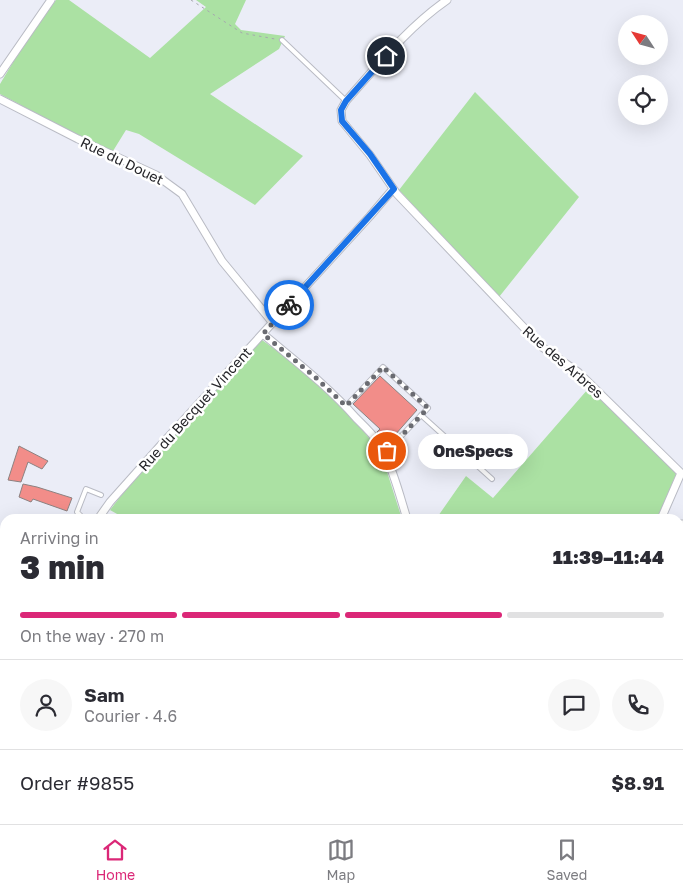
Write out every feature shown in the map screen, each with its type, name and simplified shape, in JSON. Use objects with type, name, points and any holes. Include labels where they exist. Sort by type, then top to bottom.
[{"type":"street","points":[[0,74],[51,0]]},
{"type":"street","points":[[394,189],[370,154],[342,121],[341,110],[346,101],[413,27],[447,0]]},
{"type":"street","name":"Rue du Douet","points":[[0,99],[78,139],[156,175],[182,194],[222,261],[273,323]]},
{"type":"street","name":"Rue du Becquet Vincent","points":[[102,514],[124,486],[394,189]]},
{"type":"street","name":"Rue des Arbres","points":[[394,189],[542,347],[578,372],[681,473],[663,514]]},
{"type":"street","points":[[263,334],[314,376],[346,406],[376,440],[396,483],[405,514]]},
{"type":"lane","points":[[282,40],[346,101]]},
{"type":"lane","points":[[346,406],[383,367],[428,408],[384,454]]},
{"type":"lane","points":[[421,415],[492,479]]},
{"type":"lane","points":[[79,514],[77,512],[86,489],[101,495]]},
{"type":"path","points":[[191,0],[242,33],[282,40]]},
{"type":"green space","points":[[56,0],[69,0],[150,58],[206,7],[196,0],[246,0],[235,24],[241,30],[285,36],[279,49],[210,94],[303,156],[255,205],[139,134],[126,130],[113,151],[73,133],[0,94],[0,84],[21,49]]},
{"type":"green space","points":[[475,92],[579,197],[499,297],[399,190]]},
{"type":"green space","points":[[262,340],[304,370],[344,408],[370,439],[383,459],[400,514],[117,514],[110,510],[130,484]]},
{"type":"green space","points":[[588,389],[592,390],[676,474],[660,514],[439,514],[466,476],[493,498]]},
{"type":"building","points":[[380,376],[417,410],[387,444],[377,432],[380,429],[353,404]]},
{"type":"building","points":[[19,446],[48,461],[42,469],[28,462],[21,482],[8,480]]},
{"type":"building","points":[[23,484],[72,498],[67,511],[33,499],[31,502],[19,497]]},
{"type":"way so far","points":[[289,305],[263,334],[314,376],[346,406],[383,367],[428,408],[387,451]]},
{"type":"place","name":"OneSpecs","points":[[387,451]]},
{"type":"route","points":[[289,305],[394,189],[370,154],[342,121],[341,110],[346,101],[386,56]]}]
